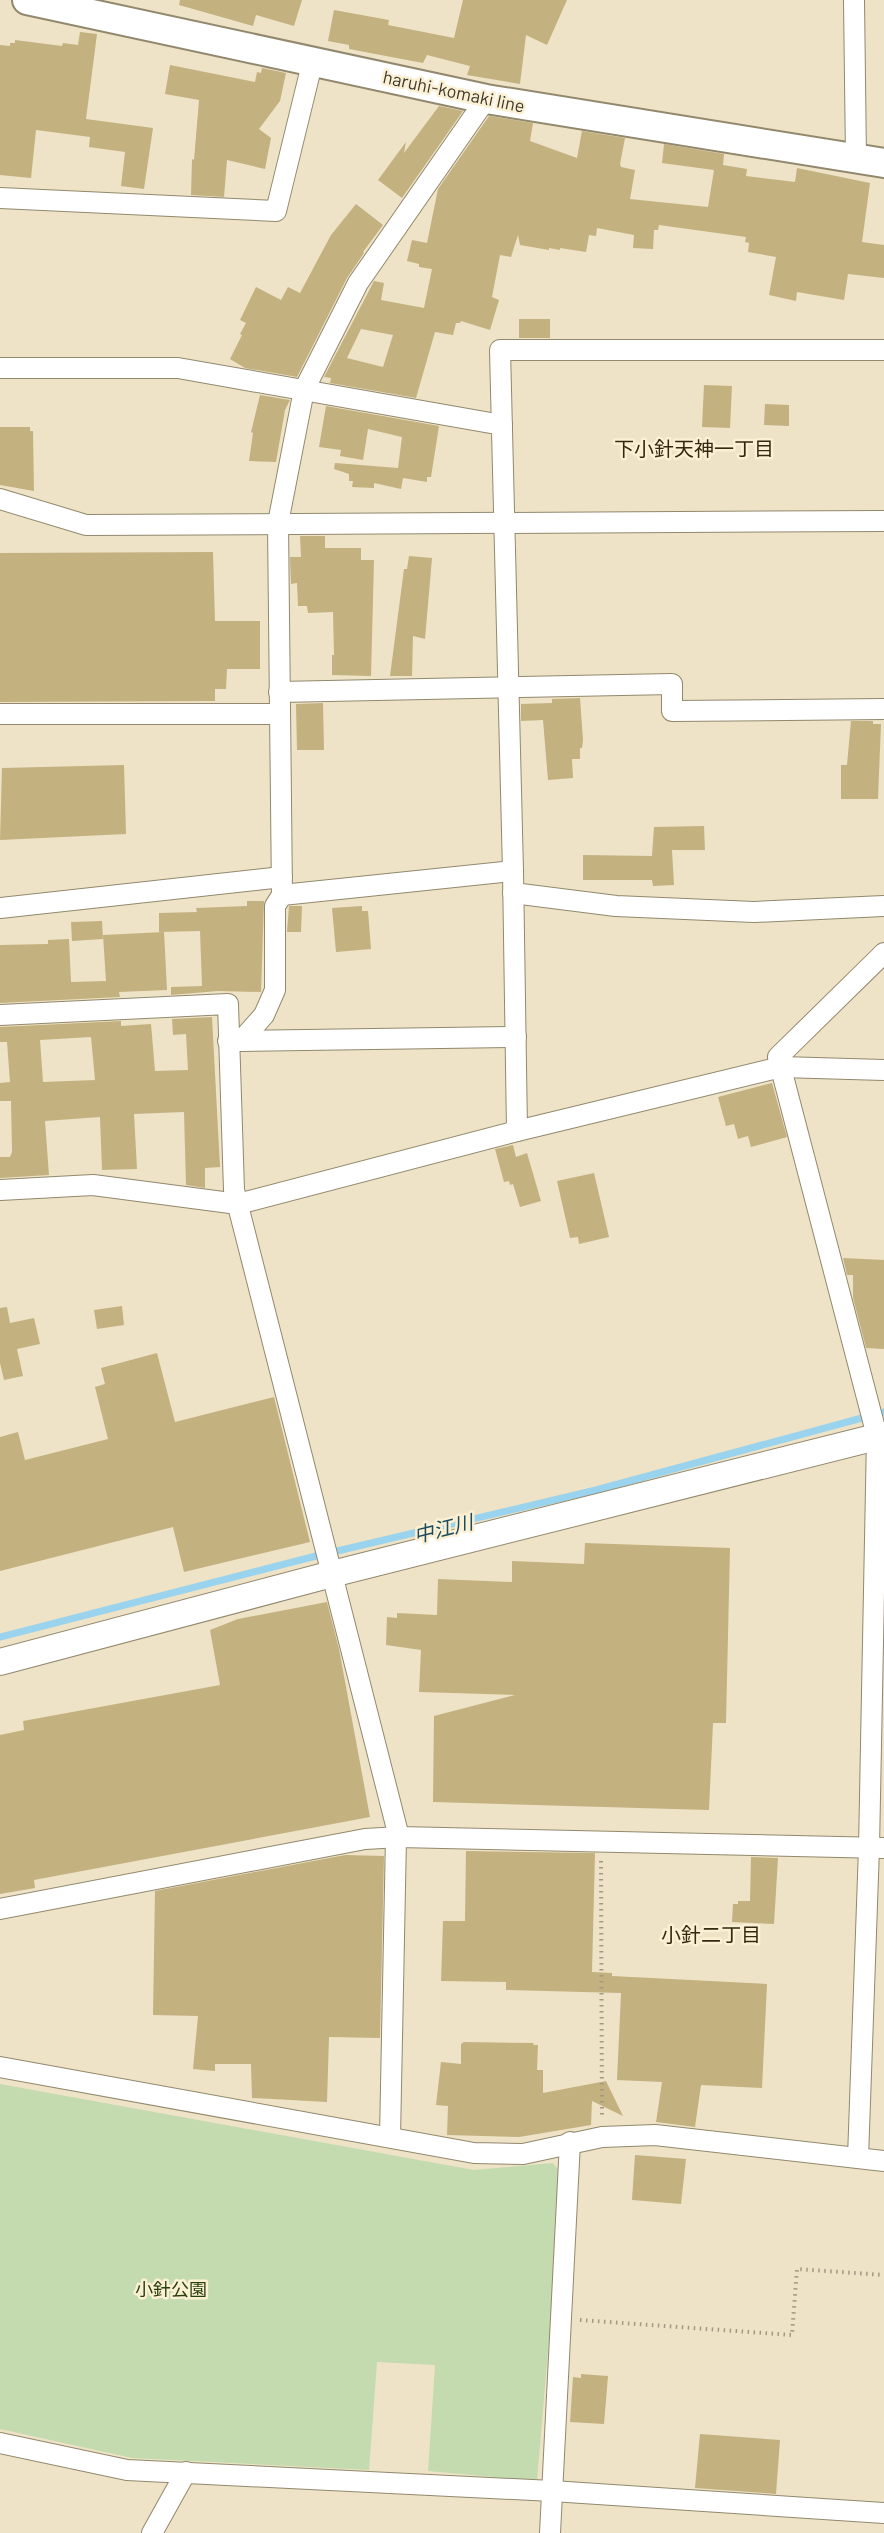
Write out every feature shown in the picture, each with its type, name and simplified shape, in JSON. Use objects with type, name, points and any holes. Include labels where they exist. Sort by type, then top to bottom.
[{"type":"main road","name":"haruhi-komaki line","points":[[27,0],[486,99],[870,161]]},
{"type":"street","points":[[854,0],[870,161]]},
{"type":"street","points":[[0,198],[276,211],[313,60]]},
{"type":"street","points":[[235,1041],[264,1015],[275,990],[275,906],[282,886],[278,523],[303,390],[358,283],[486,99]]},
{"type":"street","points":[[517,1131],[500,350],[884,350]]},
{"type":"street","points":[[0,368],[178,368],[502,425]]},
{"type":"street","points":[[0,499],[86,525],[504,521],[884,521]]},
{"type":"street","points":[[279,692],[672,684],[672,711],[884,710]]},
{"type":"street","points":[[0,714],[279,714]]},
{"type":"street","points":[[0,908],[513,871]]},
{"type":"street","points":[[513,893],[616,906],[754,912],[884,906]]},
{"type":"street","points":[[858,2158],[876,1848],[879,1433],[868,1401],[778,1057],[884,953]]},
{"type":"street","points":[[0,1015],[228,1004],[235,1041],[234,1190],[397,1837],[390,2137]]},
{"type":"street","points":[[235,1041],[516,1036]]},
{"type":"street","points":[[0,1190],[93,1185],[238,1204],[517,1131],[781,1067],[884,1070]]},
{"type":"street","points":[[0,1662],[331,1571],[879,1433]]},
{"type":"street","points":[[0,1909],[365,1839],[397,1837],[876,1848]]},
{"type":"street","points":[[0,2067],[474,2153],[523,2154],[570,2142],[603,2137],[655,2135],[884,2161]]},
{"type":"street","points":[[550,2533],[570,2142]]},
{"type":"street","points":[[0,2443],[127,2470],[552,2491],[884,2513]]},
{"type":"street","points":[[152,2533],[186,2472]]},
{"type":"path","points":[[600,1841],[603,2137]]},
{"type":"path","points":[[561,2319],[792,2335],[797,2268],[884,2275]]},
{"type":"green space","name":"小針公園","points":[[0,2084],[474,2170],[553,2163],[563,2176],[537,2481],[428,2471],[435,2365],[377,2362],[369,2470],[132,2458],[0,2429]]},
{"type":"building","points":[[180,0],[302,0],[294,26],[256,15],[253,26],[179,5]]},
{"type":"building","points":[[463,0],[567,0],[547,45],[526,35],[520,84],[467,75],[470,66],[427,55],[423,63],[349,49],[349,45],[328,41],[334,10],[389,20],[388,25],[454,38]]},
{"type":"building","points":[[80,32],[97,34],[86,119],[153,128],[144,189],[121,186],[125,152],[89,147],[90,137],[36,130],[31,178],[0,175],[0,45],[10,46],[10,43],[15,43],[15,40],[62,46],[63,43],[78,45]]},
{"type":"building","points":[[170,65],[255,82],[257,72],[261,73],[262,68],[286,73],[280,101],[259,129],[271,138],[265,169],[227,160],[224,197],[191,195],[192,159],[194,160],[199,100],[165,94]]},
{"type":"building","points":[[439,106],[463,111],[402,198],[378,180],[406,142],[404,153]]},
{"type":"building","points":[[489,116],[533,123],[530,141],[577,158],[582,131],[625,138],[620,164],[621,167],[635,170],[630,199],[708,207],[714,170],[662,163],[664,144],[724,154],[723,165],[747,169],[746,176],[795,182],[797,168],[870,183],[862,242],[884,245],[884,278],[848,274],[844,300],[797,292],[796,301],[769,295],[776,257],[748,252],[749,243],[745,242],[746,237],[659,225],[658,230],[654,230],[653,249],[633,248],[634,235],[597,228],[596,236],[589,235],[586,252],[560,248],[560,250],[549,248],[549,250],[520,245],[518,235],[511,257],[500,255],[492,297],[499,300],[490,330],[461,321],[456,323],[453,335],[435,332],[416,398],[330,383],[331,378],[324,377],[374,281],[384,283],[381,300],[424,308],[432,269],[419,267],[419,264],[407,261],[412,240],[427,243],[438,189]],"holes":[[[361,329],[393,335],[383,367],[347,358]]]},
{"type":"building","points":[[356,204],[383,225],[347,278],[297,377],[245,368],[230,359],[246,323],[240,320],[256,287],[281,300],[288,287],[300,293],[331,235]]},
{"type":"building","points":[[519,319],[550,319],[550,338],[519,338]]},
{"type":"building","points":[[704,385],[732,386],[730,428],[702,427]]},
{"type":"building","points":[[260,395],[290,400],[285,410],[276,462],[249,461],[253,433],[251,432]]},
{"type":"building","points":[[765,404],[789,405],[789,426],[764,425]]},
{"type":"building","points":[[326,406],[439,426],[431,477],[427,477],[427,482],[403,478],[401,489],[374,483],[374,488],[352,487],[353,481],[349,481],[349,474],[334,469],[335,463],[398,468],[402,437],[368,429],[363,460],[340,456],[341,450],[319,447]]},
{"type":"building","points":[[0,427],[30,427],[30,431],[33,431],[34,491],[0,485]]},
{"type":"building","points":[[300,536],[325,536],[325,548],[361,548],[361,560],[374,560],[371,676],[332,675],[333,612],[308,613],[307,606],[298,606],[297,583],[291,584],[290,557],[301,557]]},
{"type":"building","points":[[213,552],[215,621],[260,621],[260,669],[227,669],[226,689],[215,689],[215,701],[0,702],[0,553]]},
{"type":"building","points":[[409,556],[432,558],[425,639],[413,636],[412,676],[390,676],[404,569],[407,569]]},
{"type":"building","points":[[580,698],[583,740],[580,759],[572,759],[573,778],[548,780],[543,720],[521,721],[521,704],[552,703],[552,699]]},
{"type":"building","points":[[323,703],[324,750],[297,750],[296,704]]},
{"type":"building","points":[[851,721],[873,721],[873,724],[881,724],[878,799],[841,799],[841,765],[847,765]]},
{"type":"building","points":[[124,765],[126,834],[0,840],[2,768]]},
{"type":"building","points":[[704,826],[705,850],[672,850],[674,885],[653,886],[652,880],[583,880],[583,855],[652,856],[654,827]]},
{"type":"building","points":[[247,901],[264,901],[261,992],[218,991],[171,995],[171,987],[202,986],[200,931],[159,932],[159,913],[197,912],[196,908],[247,906]]},
{"type":"building","points":[[289,906],[302,906],[301,932],[287,932]]},
{"type":"building","points":[[362,906],[362,911],[368,911],[371,949],[336,952],[332,908]]},
{"type":"building","points":[[102,921],[103,939],[72,941],[71,922]]},
{"type":"building","points":[[164,932],[167,990],[119,992],[120,997],[0,1003],[0,945],[48,944],[48,940],[69,939],[71,982],[106,981],[103,935]]},
{"type":"building","points":[[212,1017],[220,1167],[205,1168],[205,1188],[186,1185],[184,1112],[134,1114],[137,1169],[102,1170],[100,1117],[45,1121],[49,1175],[0,1178],[0,1157],[10,1157],[12,1152],[11,1101],[0,1101],[0,1083],[10,1082],[7,1042],[0,1042],[0,1027],[121,1021],[121,1026],[151,1024],[155,1071],[188,1070],[186,1034],[173,1035],[172,1019]],"holes":[[[91,1037],[95,1080],[43,1082],[40,1040]]]},
{"type":"building","points":[[772,1083],[787,1137],[751,1147],[748,1136],[738,1139],[734,1124],[726,1126],[718,1097]]},
{"type":"building","points":[[513,1145],[516,1157],[527,1153],[541,1201],[520,1207],[513,1184],[510,1185],[509,1181],[504,1182],[495,1149]]},
{"type":"building","points":[[594,1173],[609,1237],[579,1244],[578,1237],[570,1238],[557,1181]]},
{"type":"building","points":[[843,1258],[884,1260],[884,1349],[866,1348],[853,1298],[853,1275],[847,1275]]},
{"type":"building","points":[[122,1306],[124,1325],[97,1329],[94,1310]]},
{"type":"building","points":[[7,1307],[10,1323],[34,1318],[40,1344],[17,1349],[23,1376],[4,1380],[0,1363],[0,1308]]},
{"type":"building","points":[[157,1353],[175,1422],[274,1397],[310,1542],[184,1572],[173,1527],[0,1571],[0,1437],[18,1432],[25,1460],[108,1439],[95,1387],[105,1384],[101,1368]]},
{"type":"building","points":[[585,1543],[730,1548],[726,1723],[713,1723],[709,1810],[433,1802],[434,1716],[515,1695],[419,1692],[421,1650],[386,1645],[387,1617],[397,1618],[397,1613],[437,1615],[438,1579],[512,1582],[512,1561],[584,1564]]},
{"type":"building","points":[[327,1602],[339,1649],[370,1817],[34,1880],[35,1888],[0,1894],[0,1735],[24,1730],[23,1721],[220,1685],[210,1630],[238,1619]]},
{"type":"building","points":[[466,1851],[595,1853],[592,1972],[612,1973],[612,1976],[767,1984],[762,2088],[701,2085],[695,2127],[656,2122],[662,2082],[617,2080],[621,1993],[506,1990],[506,1982],[441,1981],[443,1921],[465,1921]]},
{"type":"building","points":[[345,1855],[384,1856],[380,2038],[329,2037],[327,2102],[252,2098],[251,2064],[215,2064],[215,2071],[193,2069],[198,2016],[153,2015],[155,1891]]},
{"type":"building","points":[[751,1857],[778,1858],[774,1924],[732,1922],[733,1904],[738,1904],[738,1901],[750,1901]]},
{"type":"building","points":[[464,2042],[534,2043],[533,2045],[538,2045],[537,2070],[543,2070],[543,2093],[606,2081],[623,2116],[592,2101],[591,2125],[519,2137],[447,2135],[448,2106],[436,2105],[441,2062],[461,2064],[461,2044]]},
{"type":"building","points":[[635,2155],[686,2159],[681,2204],[632,2200]]},
{"type":"building","points":[[581,2374],[608,2376],[604,2424],[570,2422],[573,2377],[581,2378]]},
{"type":"building","points":[[700,2434],[780,2440],[776,2494],[695,2488]]},
{"type":"waterway","name":"中江川","points":[[0,1637],[316,1556],[596,1490],[884,1412]]},
{"type":"district","name":"下小針天神一丁目","points":[[694,448]]},
{"type":"district","name":"小針二丁目","points":[[711,1934]]}]
